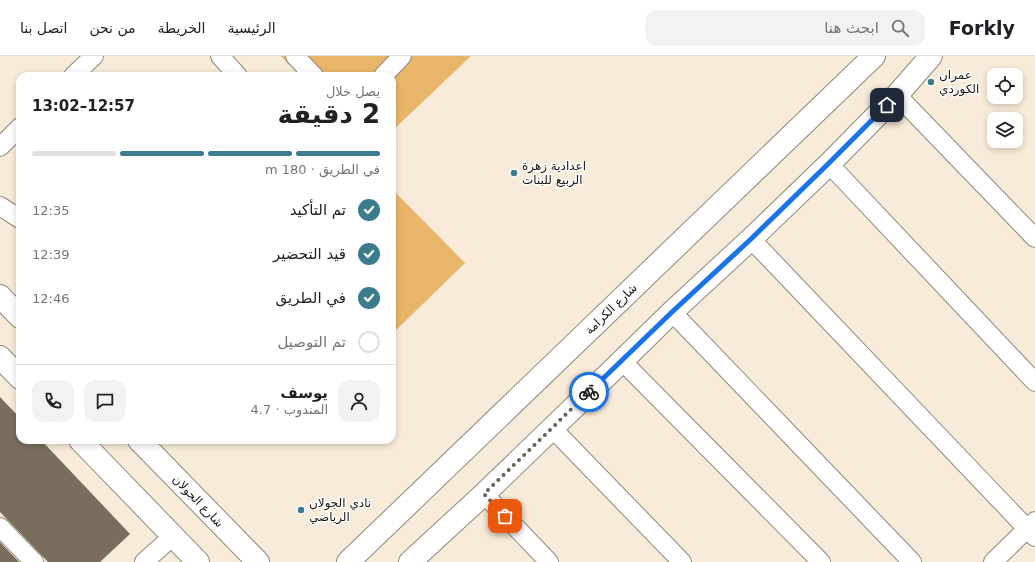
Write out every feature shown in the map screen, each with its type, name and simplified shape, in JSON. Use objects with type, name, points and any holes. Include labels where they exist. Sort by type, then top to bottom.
[{"type":"street","points":[[78,72],[94,56]]},
{"type":"street","points":[[220,56],[234,72]]},
{"type":"street","points":[[295,56],[310,72]]},
{"type":"street","points":[[386,72],[402,56]]},
{"type":"street","name":"شارع الكرامة","points":[[348,562],[874,56]]},
{"type":"street","points":[[410,562],[484,494],[672,312],[751,239],[897,95],[931,56]]},
{"type":"street","points":[[897,95],[1035,238]]},
{"type":"street","points":[[0,147],[16,131]]},
{"type":"street","points":[[828,164],[1035,382]]},
{"type":"street","points":[[0,206],[16,216]]},
{"type":"street","points":[[751,239],[1032,529],[993,562]]},
{"type":"street","points":[[0,296],[16,313]]},
{"type":"street","points":[[672,312],[912,562]]},
{"type":"street","points":[[0,357],[16,374]]},
{"type":"street","points":[[622,361],[821,562]]},
{"type":"street","points":[[552,428],[682,562]]},
{"type":"street","points":[[84,444],[198,562]]},
{"type":"street","name":"شارع الجولان","points":[[143,444],[258,562]]},
{"type":"street","points":[[484,494],[549,562]]},
{"type":"street","points":[[0,527],[34,562]]},
{"type":"street","points":[[144,562],[173,536]]},
{"type":"shaded area","points":[[281,56],[471,56],[396,127],[396,72],[296,72]]},
{"type":"shaded area","points":[[396,193],[465,263],[396,330]]},
{"type":"building","points":[[0,397],[16,414],[16,444],[45,444],[130,534],[100,562],[48,562],[0,512]]},
{"type":"building","points":[[0,542],[19,562],[0,562]]},
{"type":"way so far","points":[[505,516],[484,494],[589,392]]},
{"type":"place","name":"عمران الكوردي","points":[[931,82]]},
{"type":"place","name":"اعدادية زهرة الربيع للبنات","points":[[514,173]]},
{"type":"place","name":"نادي الجولان الرياضي","points":[[301,510]]},
{"type":"route","points":[[589,392],[751,239],[887,105]]}]
